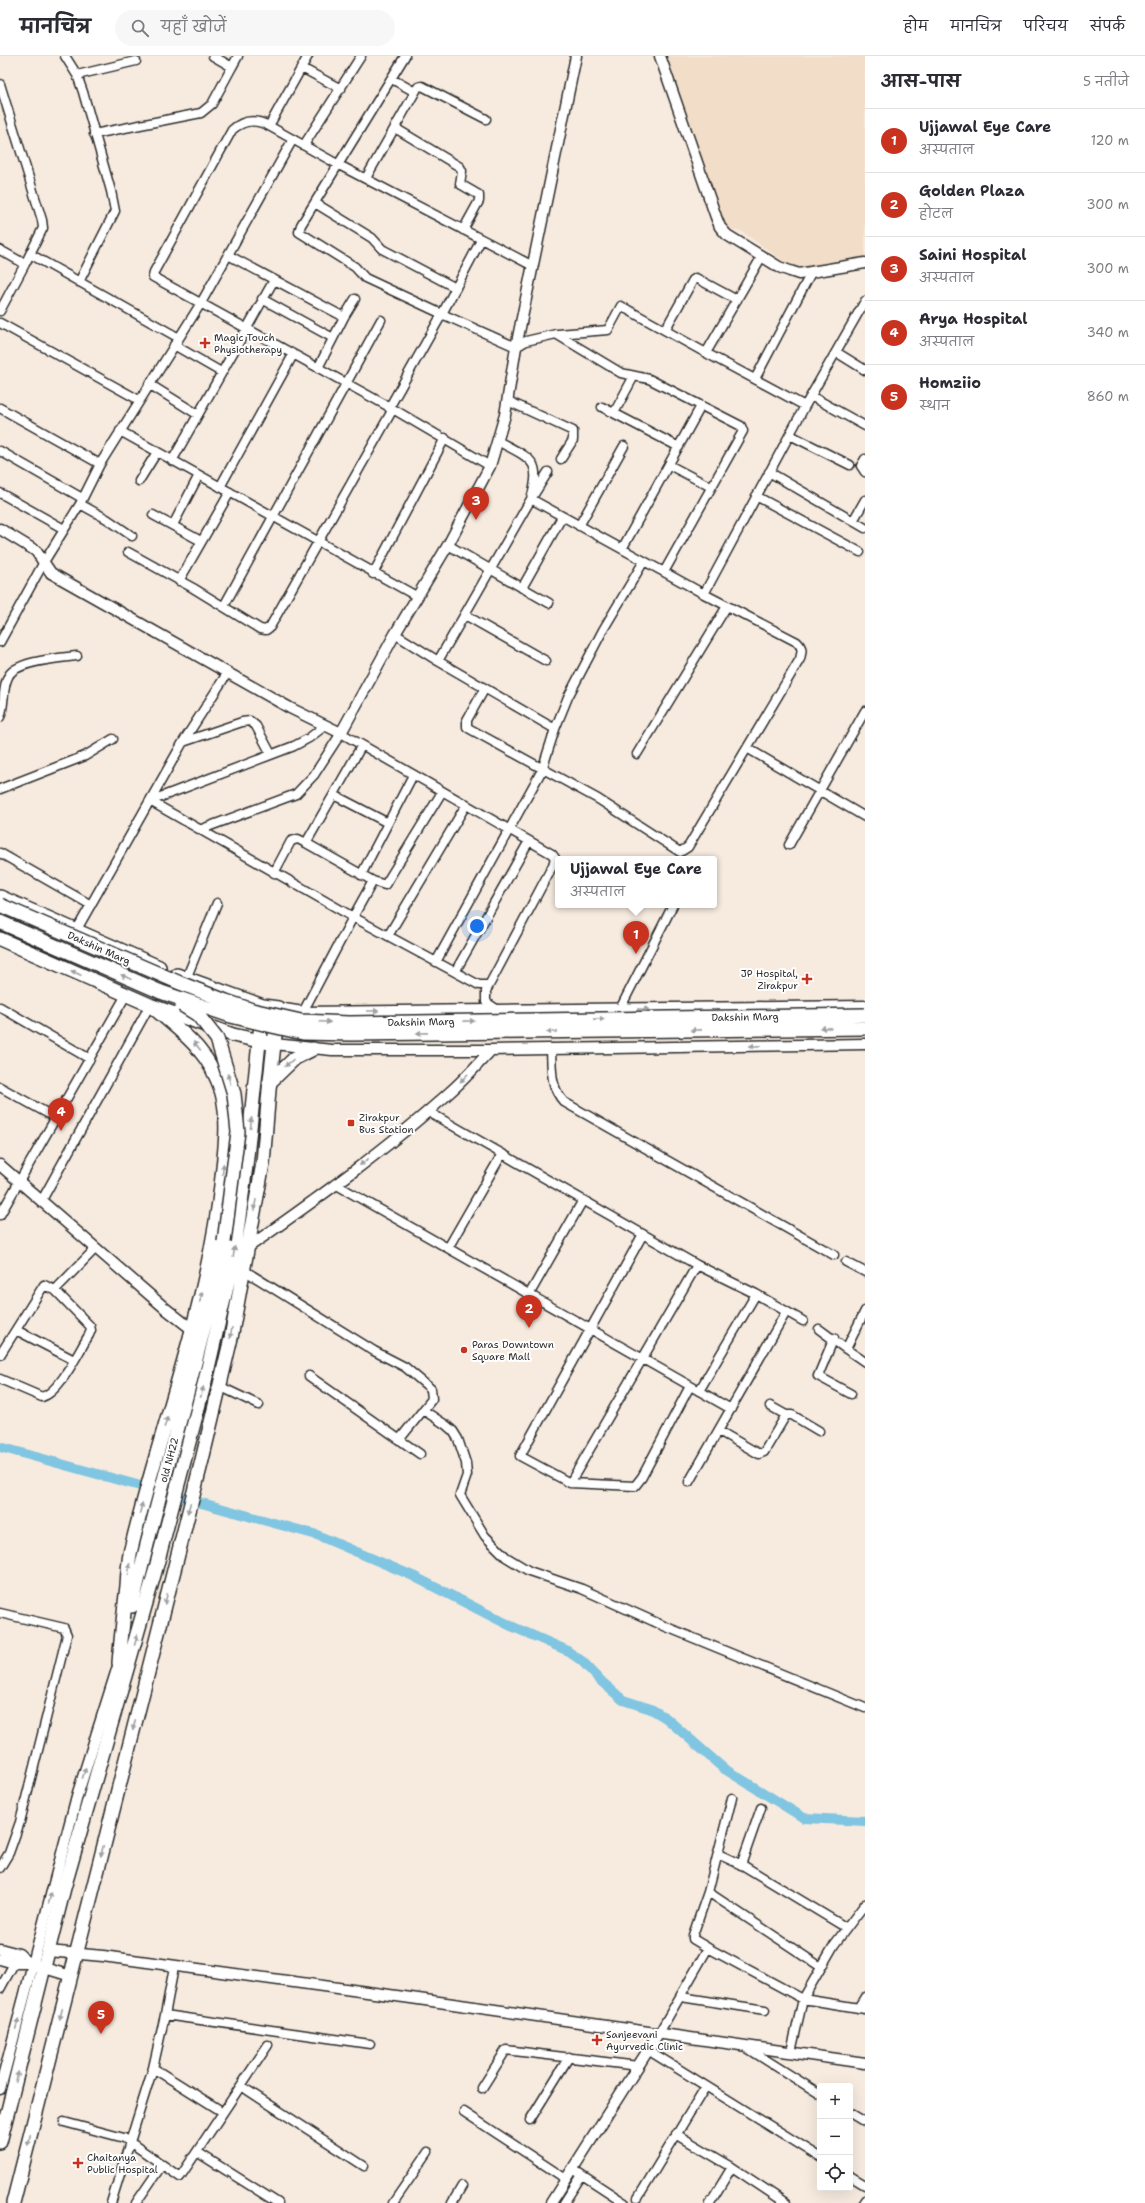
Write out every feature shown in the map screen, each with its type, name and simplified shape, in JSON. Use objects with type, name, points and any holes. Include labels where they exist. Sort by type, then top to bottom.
[{"type":"highway","points":[[0,897],[186,979],[262,1006],[278,1008],[263,1163],[242,1269],[231,1338],[200,1470],[13,2203]]},
{"type":"highway","name":"Dakshin Marg","points":[[0,905],[213,996],[252,1010],[301,1021],[349,1023],[865,1015]]},
{"type":"highway","points":[[0,922],[161,992]]},
{"type":"highway","points":[[0,939],[150,1005],[233,1035],[274,1044]]},
{"type":"highway","name":"Dakshin Marg","points":[[161,992],[231,1016],[303,1033],[351,1034],[865,1028]]},
{"type":"highway","name":"old NH22","points":[[119,1663],[145,1548],[204,1332],[224,1242],[238,1132],[234,1094],[217,1039],[198,1015],[161,992]]},
{"type":"highway","points":[[125,1677],[119,1663],[132,1546],[154,1459],[193,1330],[218,1213],[226,1125],[222,1094],[213,1069],[197,1044],[150,1005]]},
{"type":"highway","points":[[0,2142],[35,1965],[48,1951],[64,1888],[125,1677],[182,1471],[233,1260],[246,1166],[260,1042],[262,1006]]},
{"type":"highway","points":[[270,1083],[295,1058],[313,1049]]},
{"type":"street","points":[[65,56],[77,75],[111,191],[115,212],[79,282]]},
{"type":"street","points":[[213,56],[232,67]]},
{"type":"street","points":[[94,134],[201,113],[212,104],[238,56]]},
{"type":"street","points":[[269,126],[308,56]]},
{"type":"street","points":[[304,145],[361,56]]},
{"type":"street","points":[[405,56],[301,225],[300,232],[302,235],[355,267],[366,278],[516,347]]},
{"type":"street","points":[[202,829],[296,794],[306,785],[318,769],[340,733],[395,634],[448,545],[490,466],[508,401],[516,347],[576,56]]},
{"type":"street","points":[[660,56],[720,227],[738,242],[790,271],[800,274],[865,263]]},
{"type":"street","points":[[77,75],[136,61]]},
{"type":"street","points":[[302,68],[341,89]]},
{"type":"street","points":[[392,79],[415,92]]},
{"type":"street","points":[[0,84],[42,220],[41,232],[0,311]]},
{"type":"street","points":[[366,178],[418,87],[422,86],[486,119]]},
{"type":"street","points":[[490,466],[445,438],[347,383],[293,355],[247,327],[156,280],[153,277],[154,272],[232,130],[239,123],[248,121],[256,121],[269,126],[339,165],[533,266]]},
{"type":"street","points":[[395,128],[460,167],[462,171],[460,184],[479,195],[479,201],[463,230]]},
{"type":"street","points":[[0,642],[44,562],[81,501],[100,464],[201,303],[293,139]]},
{"type":"street","points":[[315,203],[372,238],[382,249],[456,288]]},
{"type":"street","points":[[128,552],[224,606],[260,629],[266,630],[270,627],[391,408],[481,240]]},
{"type":"street","points":[[0,250],[25,264]]},
{"type":"street","points":[[30,254],[177,341],[221,372]]},
{"type":"street","points":[[228,256],[344,317]]},
{"type":"street","points":[[706,353],[762,256]]},
{"type":"street","points":[[755,379],[812,271]]},
{"type":"street","points":[[665,330],[693,280],[696,278],[737,300]]},
{"type":"street","points":[[172,460],[274,280]]},
{"type":"street","points":[[262,299],[333,338]]},
{"type":"street","points":[[318,368],[354,299]]},
{"type":"street","points":[[704,594],[805,406],[836,352],[862,314],[865,301]]},
{"type":"street","points":[[516,347],[526,341],[556,334],[608,330],[621,306],[805,406]]},
{"type":"street","points":[[224,606],[381,320]]},
{"type":"street","points":[[0,323],[139,400]]},
{"type":"street","points":[[556,334],[575,344],[614,369],[634,376],[649,379],[743,428],[664,572]]},
{"type":"street","points":[[836,352],[865,370]]},
{"type":"street","points":[[220,487],[293,355]]},
{"type":"street","points":[[614,413],[634,376]]},
{"type":"street","points":[[149,384],[197,414]]},
{"type":"street","points":[[811,396],[865,426]]},
{"type":"street","points":[[508,401],[573,431],[573,440],[561,459]]},
{"type":"street","points":[[622,549],[701,406]]},
{"type":"street","points":[[602,407],[679,447]]},
{"type":"street","points":[[0,408],[100,464]]},
{"type":"street","points":[[120,431],[272,517],[318,541],[373,574],[418,597]]},
{"type":"street","points":[[790,435],[850,466]]},
{"type":"street","points":[[373,574],[445,438]]},
{"type":"street","points":[[498,441],[525,456],[534,466],[537,479],[531,499]]},
{"type":"street","points":[[579,526],[624,446]]},
{"type":"street","points":[[0,451],[81,501],[132,536]]},
{"type":"street","points":[[139,481],[157,452]]},
{"type":"street","points":[[865,459],[861,466],[865,472]]},
{"type":"street","points":[[669,465],[711,487]]},
{"type":"street","points":[[438,661],[548,472]]},
{"type":"street","points":[[769,472],[865,528]]},
{"type":"street","points":[[173,525],[199,476]]},
{"type":"street","points":[[0,492],[64,529]]},
{"type":"street","points":[[179,581],[230,492]]},
{"type":"street","points":[[756,496],[860,552]]},
{"type":"street","points":[[485,688],[467,720],[467,727],[542,770],[598,799],[680,852],[688,847],[800,659],[802,652],[802,647],[797,642],[704,594],[531,499]]},
{"type":"street","points":[[853,521],[865,500]]},
{"type":"street","points":[[153,514],[201,541]]},
{"type":"street","points":[[522,588],[562,517]]},
{"type":"street","points":[[0,529],[36,551],[51,573],[362,745],[554,855],[555,860]]},
{"type":"street","points":[[448,545],[549,602]]},
{"type":"street","points":[[436,962],[542,770],[554,729],[600,637],[644,561]]},
{"type":"street","points":[[637,754],[727,606]]},
{"type":"street","points":[[465,615],[546,661]]},
{"type":"street","points":[[395,634],[554,729]]},
{"type":"street","points":[[0,717],[8,677],[12,671],[24,665],[77,656]]},
{"type":"street","points":[[76,931],[183,742],[228,672]]},
{"type":"street","points":[[789,845],[865,711]]},
{"type":"street","points":[[183,742],[242,722],[250,721],[256,726],[271,754]]},
{"type":"street","points":[[150,801],[301,743],[326,725]]},
{"type":"street","points":[[0,789],[85,756],[112,739]]},
{"type":"street","points":[[306,844],[362,745]]},
{"type":"street","points":[[747,748],[865,816]]},
{"type":"street","points":[[361,875],[413,775]]},
{"type":"street","points":[[274,873],[291,841],[298,839],[373,881],[382,885],[388,883],[442,792]]},
{"type":"street","points":[[334,795],[388,823]]},
{"type":"street","points":[[150,801],[202,829],[274,873],[353,917],[479,985],[488,985]]},
{"type":"street","points":[[388,936],[466,805]]},
{"type":"street","points":[[455,972],[529,841]]},
{"type":"street","points":[[0,853],[91,905]]},
{"type":"street","points":[[498,1011],[486,1002],[488,985],[555,868]]},
{"type":"street","points":[[303,1012],[373,881]]},
{"type":"street","points":[[186,979],[217,903]]},
{"type":"street","points":[[620,1009],[671,908]]},
{"type":"street","points":[[0,1215],[126,995]]},
{"type":"street","points":[[42,1200],[150,1005]]},
{"type":"street","name":"Dakshin Marg","points":[[278,1008],[303,1012],[865,1006]]},
{"type":"street","points":[[0,1007],[90,1058]]},
{"type":"street","points":[[791,1007],[794,1046]]},
{"type":"street","points":[[274,1044],[313,1049],[551,1050],[865,1044]]},
{"type":"street","points":[[247,1248],[307,1207],[451,1092],[491,1050]]},
{"type":"street","points":[[551,1050],[552,1083],[556,1093],[564,1102],[834,1255]]},
{"type":"street","points":[[0,1087],[56,1118]]},
{"type":"street","points":[[427,1111],[696,1265],[756,1294],[803,1321]]},
{"type":"street","points":[[448,1248],[502,1154]]},
{"type":"street","points":[[0,1165],[166,1309],[193,1330]]},
{"type":"street","points":[[335,1184],[731,1409]]},
{"type":"street","points":[[529,1294],[583,1200]]},
{"type":"street","points":[[643,1234],[520,1456],[570,1483],[635,1486],[642,1477],[690,1386]]},
{"type":"street","points":[[55,1290],[96,1248]]},
{"type":"street","points":[[846,1262],[865,1272]]},
{"type":"street","points":[[570,1483],[696,1265]]},
{"type":"street","points":[[242,1269],[374,1351],[405,1367],[431,1389],[432,1399],[399,1440]]},
{"type":"street","points":[[0,1355],[44,1285],[47,1284],[55,1290],[90,1326],[91,1330],[74,1360],[60,1382],[46,1396],[42,1397],[0,1379]]},
{"type":"street","points":[[699,1391],[756,1294]]},
{"type":"street","points":[[846,1349],[865,1311]]},
{"type":"street","points":[[689,1482],[786,1312]]},
{"type":"street","points":[[820,1329],[865,1362]]},
{"type":"street","points":[[16,1330],[74,1360]]},
{"type":"street","points":[[834,1338],[818,1376],[851,1394]]},
{"type":"street","points":[[309,1376],[420,1454]]},
{"type":"street","points":[[219,1386],[259,1405]]},
{"type":"street","points":[[770,1406],[786,1414],[792,1415],[820,1431]]},
{"type":"street","points":[[423,1410],[453,1431],[466,1463],[467,1475],[460,1495],[485,1536],[506,1557],[529,1571],[582,1589],[658,1624],[865,1708]]},
{"type":"street","points":[[719,1431],[759,1454],[764,1452],[786,1414]]},
{"type":"street","points":[[0,1613],[64,1628],[67,1635],[20,1822],[9,1853],[0,1868]]},
{"type":"street","points":[[0,2089],[35,1965],[77,1796],[119,1663]]},
{"type":"street","points":[[732,1798],[708,1892],[693,1935],[693,1939],[697,1943],[803,1999],[862,2008],[865,1997]]},
{"type":"street","points":[[741,1865],[761,1808]]},
{"type":"street","points":[[718,1854],[741,1865],[845,1927]]},
{"type":"street","points":[[708,1892],[821,1967]]},
{"type":"street","points":[[791,2052],[803,1999],[845,1927],[865,1904]]},
{"type":"street","points":[[551,2203],[659,2033],[708,1948]]},
{"type":"street","points":[[0,1949],[19,1954],[35,1965]]},
{"type":"street","points":[[48,1951],[77,1953],[865,2062]]},
{"type":"street","points":[[0,1989],[19,1954]]},
{"type":"street","points":[[0,1959],[14,1963],[35,1965],[71,1976]]},
{"type":"street","points":[[111,2203],[153,2068],[174,1967]]},
{"type":"street","points":[[681,1997],[765,2010]]},
{"type":"street","points":[[165,2015],[370,2044]]},
{"type":"street","points":[[742,2045],[817,2092]]},
{"type":"street","points":[[64,2122],[124,2138],[180,2177],[268,2046]]},
{"type":"street","points":[[482,2088],[506,2050],[638,2066]]},
{"type":"street","points":[[648,2050],[817,2155]]},
{"type":"street","points":[[530,2120],[569,2057]]},
{"type":"street","points":[[153,2068],[224,2112]]},
{"type":"street","points":[[241,2086],[364,2166]]},
{"type":"street","points":[[638,2198],[706,2086]]},
{"type":"street","points":[[464,2112],[566,2179]]},
{"type":"street","points":[[853,2115],[865,2122]]},
{"type":"street","points":[[676,2134],[732,2166],[786,2203]]},
{"type":"street","points":[[197,2152],[278,2203]]},
{"type":"street","points":[[394,2203],[428,2152]]},
{"type":"street","points":[[136,2203],[162,2165]]},
{"type":"street","points":[[710,2203],[732,2166]]},
{"type":"street","points":[[573,2169],[625,2203]]},
{"type":"street","points":[[564,2203],[582,2175]]},
{"type":"street","points":[[853,2178],[865,2185]]},
{"type":"street","points":[[452,2203],[462,2186]]},
{"type":"shaded area","points":[[665,56],[865,56],[865,257],[796,270],[741,231],[726,228]]},
{"type":"waterway","points":[[0,1447],[317,1535],[413,1576],[511,1626],[566,1650],[582,1661],[602,1682],[623,1700],[651,1709],[666,1718],[723,1768],[804,1818],[865,1821]]},
{"type":"place","name":"Magic Touch Physiotherapy","points":[[205,343]]},
{"type":"place","name":"Saini Hospital","points":[[476,520]]},
{"type":"place","name":"Ujjawal Eye Care","points":[[636,954]]},
{"type":"place","name":"JP Hospital, Zirakpur","points":[[807,979]]},
{"type":"place","name":"Zirakpur Bus Station","points":[[351,1123]]},
{"type":"place","name":"Arya Hospital","points":[[61,1131]]},
{"type":"place","name":"Golden Plaza","points":[[529,1328]]},
{"type":"place","name":"Paras Downtown Square Mall","points":[[464,1350]]},
{"type":"place","name":"Homziio","points":[[101,2034]]},
{"type":"place","name":"Sanjeevani Ayurvedic Clinic","points":[[597,2040]]},
{"type":"place","name":"Chaitanya Public Hospital","points":[[78,2163]]}]
